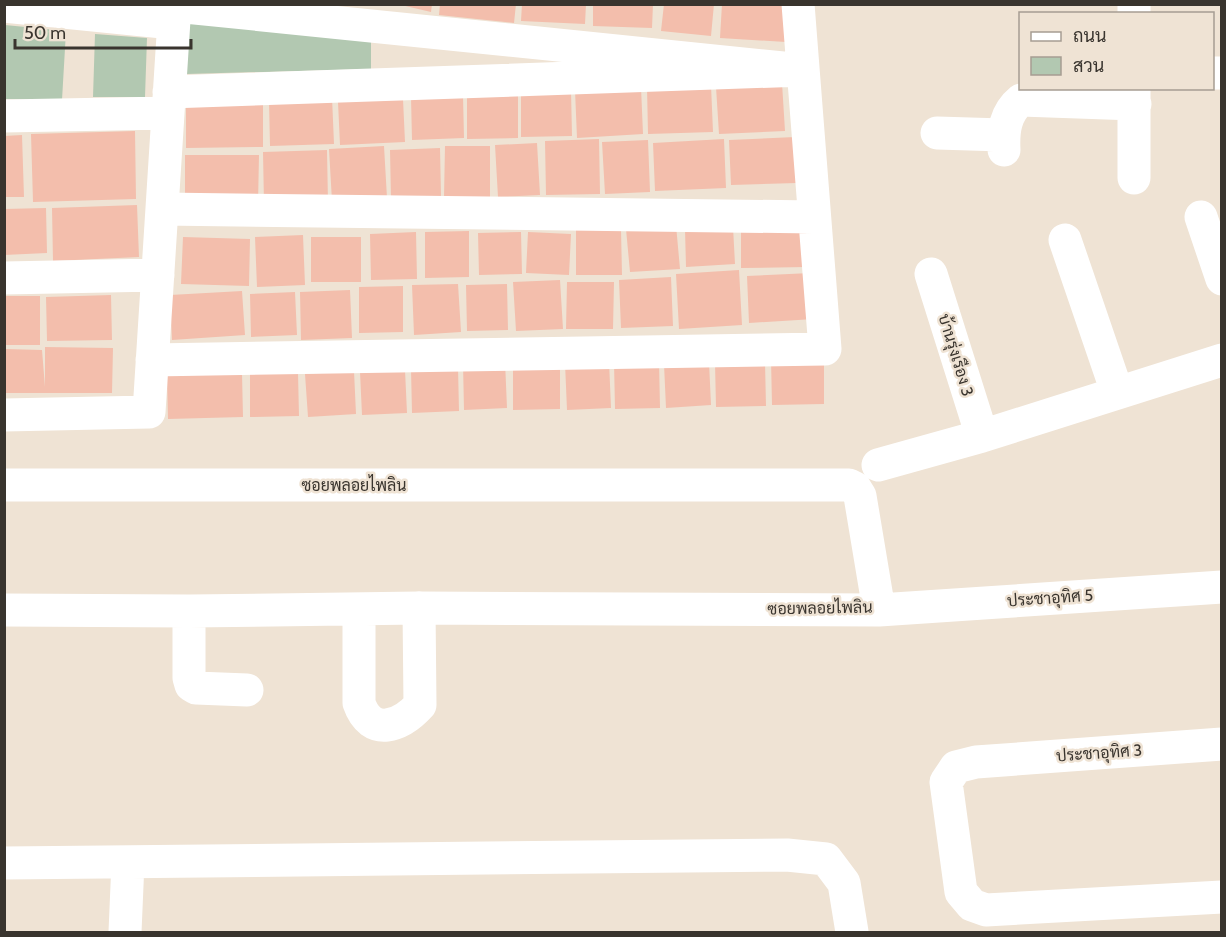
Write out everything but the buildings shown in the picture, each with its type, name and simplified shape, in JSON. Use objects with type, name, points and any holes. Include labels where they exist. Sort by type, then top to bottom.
[{"type":"street","points":[[152,360],[825,349],[798,4]]},
{"type":"street","points":[[4,6],[174,11],[803,70]]},
{"type":"street","points":[[4,415],[149,412],[174,11]]},
{"type":"street","points":[[4,116],[168,102],[803,70]]},
{"type":"street","points":[[937,133],[1004,143],[1007,118],[1013,107],[1021,100],[1134,96],[1134,178]]},
{"type":"street","points":[[162,209],[814,217]]},
{"type":"street","points":[[1201,217],[1219,262]]},
{"type":"street","points":[[1065,240],[1117,392]]},
{"type":"street","name":"บ้านรุ่งเรือง 3","points":[[931,274],[982,436]]},
{"type":"street","points":[[4,278],[158,275]]},
{"type":"street","points":[[878,465],[982,436],[1221,360]]},
{"type":"street","name":"ซอยพลอยไพลิน","points":[[4,485],[849,485],[855,488],[860,496],[879,610],[419,608],[189,611],[4,610]]},
{"type":"street","name":"ประชาอุทิศ 5","points":[[879,610],[1221,587]]},
{"type":"street","points":[[358,609],[359,703],[363,716],[373,723],[395,724],[410,716],[420,705],[419,608]]},
{"type":"street","points":[[189,611],[191,685],[196,688],[247,690]]},
{"type":"street","name":"ประชาอุทิศ 3","points":[[1221,744],[975,762],[956,767],[946,782],[961,892],[972,905],[986,910],[1221,897]]},
{"type":"street","points":[[4,863],[788,855],[826,859],[844,883],[852,933]]},
{"type":"street","points":[[125,933],[128,862]]},
{"type":"green space","points":[[190,19],[371,41],[371,69],[186,74]]},
{"type":"green space","points":[[5,25],[66,31],[62,100],[5,99]]},
{"type":"green space","points":[[95,34],[147,38],[145,97],[93,97]]}]
